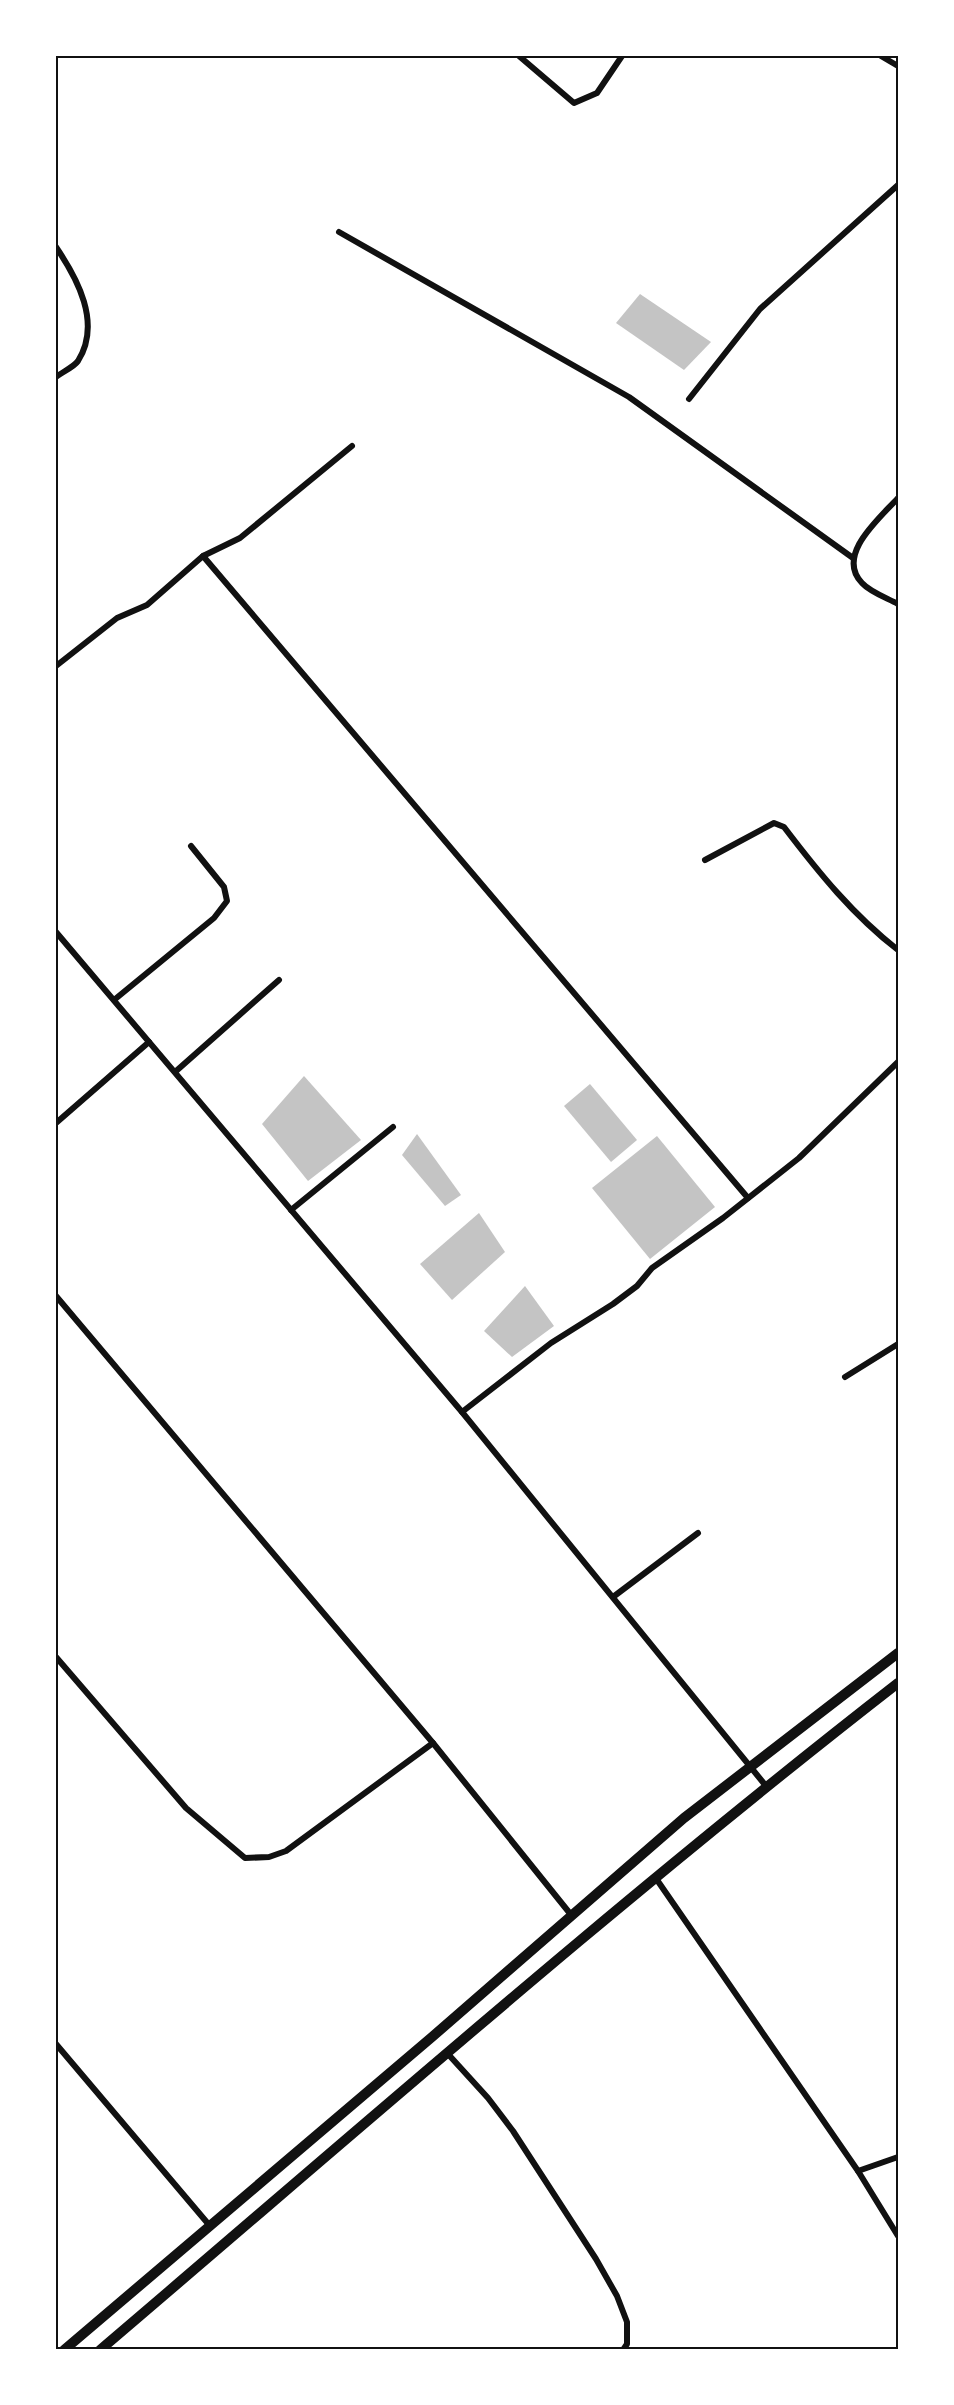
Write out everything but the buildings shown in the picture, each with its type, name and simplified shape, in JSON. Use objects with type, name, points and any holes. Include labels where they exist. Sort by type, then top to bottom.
[{"type":"street","points":[[519,56],[574,103],[597,93],[622,56]]},
{"type":"street","points":[[881,56],[898,66]]},
{"type":"street","points":[[688,399],[760,309],[898,185]]},
{"type":"street","points":[[339,232],[629,397],[853,558]]},
{"type":"street","points":[[56,247],[76,276],[86,304],[87,339],[78,362],[56,377]]},
{"type":"street","points":[[56,666],[117,618],[147,605],[203,556],[240,538],[352,446]]},
{"type":"street","points":[[898,498],[868,530],[853,558],[854,570],[863,584],[898,604]]},
{"type":"street","points":[[203,556],[748,1198]]},
{"type":"street","points":[[705,860],[774,823],[784,827],[831,889],[869,928],[898,950]]},
{"type":"street","points":[[114,1000],[214,918],[227,901],[224,886],[191,846]]},
{"type":"street","points":[[56,932],[462,1412],[766,1786]]},
{"type":"street","points":[[175,1072],[279,981]]},
{"type":"street","points":[[56,1123],[149,1042]]},
{"type":"street","points":[[462,1412],[551,1343],[637,1286],[652,1268],[800,1158],[898,1062]]},
{"type":"street","points":[[291,1210],[393,1127]]},
{"type":"street","points":[[56,1296],[433,1743],[572,1916]]},
{"type":"street","points":[[845,1377],[898,1344]]},
{"type":"street","points":[[613,1596],[698,1533]]},
{"type":"street","points":[[64,2349],[684,1818],[898,1653]]},
{"type":"street","points":[[56,1657],[186,1808],[245,1858],[269,1857],[286,1851],[433,1743]]},
{"type":"street","points":[[104,2348],[655,1877],[766,1786],[898,1683]]},
{"type":"street","points":[[655,1877],[858,2171],[898,2236]]},
{"type":"street","points":[[56,2047],[210,2226]]},
{"type":"street","points":[[448,2054],[488,2098],[513,2131],[596,2259],[617,2295],[627,2322],[627,2344],[623,2349]]},
{"type":"street","points":[[858,2171],[898,2157]]}]
